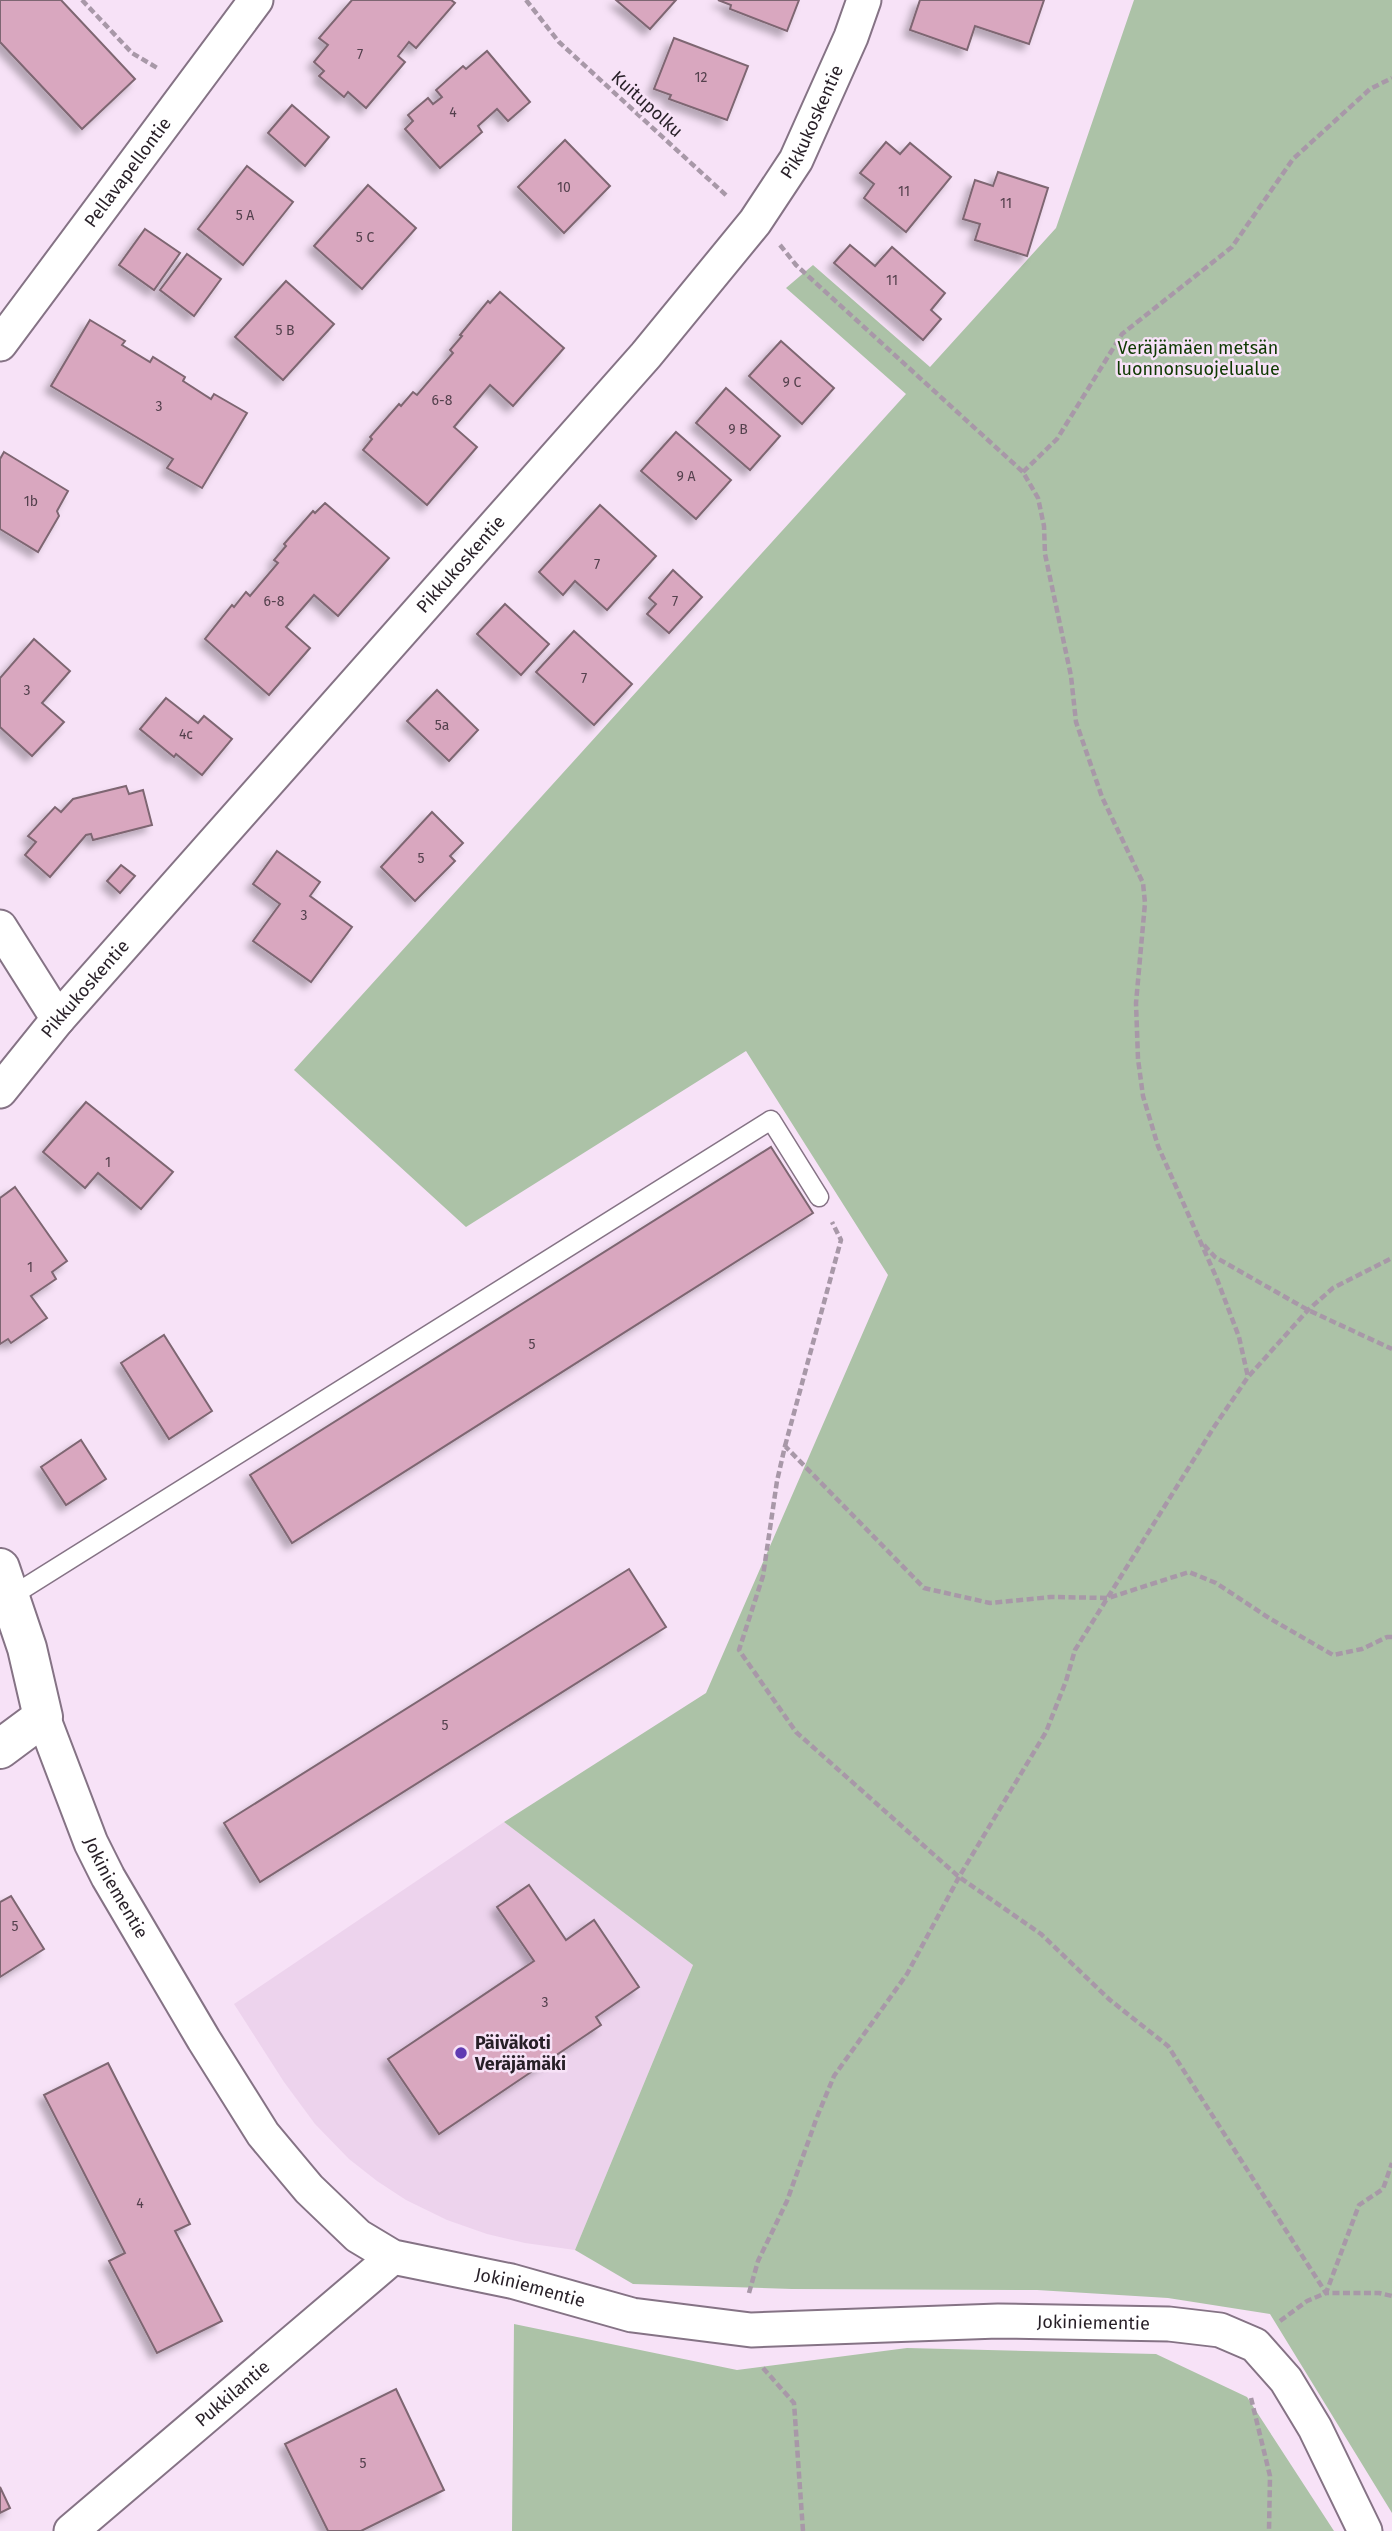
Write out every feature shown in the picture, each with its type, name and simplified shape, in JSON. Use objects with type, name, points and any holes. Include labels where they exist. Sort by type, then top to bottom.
[{"type":"street","name":"Pellavapellontie","points":[[0,344],[256,0]]},
{"type":"street","name":"Pikkukoskentie","points":[[0,1091],[58,1019],[646,355],[755,222],[796,160],[851,37],[864,0]]},
{"type":"street","points":[[0,927],[58,1019]]},
{"type":"street","name":"Jokiniementie","points":[[5,1583],[27,1648],[43,1717],[91,1843],[108,1877],[263,2134],[309,2189],[358,2236],[393,2257],[512,2281],[632,2315],[751,2330],[998,2321],[1170,2324],[1220,2330],[1255,2345],[1286,2380],[1315,2428],[1365,2531]]},
{"type":"street","points":[[0,1749],[43,1717]]},
{"type":"street","name":"Pukkilantie","points":[[71,2531],[393,2257]]},
{"type":"lane","points":[[5,1583],[772,1120],[819,1196]]},
{"type":"path","points":[[82,0],[132,53],[192,88]]},
{"type":"path","name":"Kuitupolku","points":[[526,0],[559,42],[775,239],[796,265],[1023,472]]},
{"type":"path","points":[[1248,1377],[1239,1336],[1158,1146],[1143,1096],[1138,1059],[1136,1003],[1145,903],[1143,883],[1102,797],[1076,723],[1071,676],[1045,554],[1040,507],[1032,484],[1023,472],[1057,439],[1122,334],[1232,247],[1293,159],[1370,89],[1392,78]]},
{"type":"path","points":[[819,1196],[841,1240],[785,1446],[763,1576],[739,1650],[796,1732],[959,1877],[1041,1934],[1110,2000],[1168,2046],[1326,2293]]},
{"type":"path","points":[[1200,1240],[1215,1257],[1308,1310],[1392,1349]]},
{"type":"path","points":[[749,2294],[758,2261],[787,2200],[834,2076],[907,1974],[959,1877],[1046,1732],[1075,1650],[1248,1377],[1308,1310],[1333,1288],[1392,1258]]},
{"type":"path","points":[[785,1446],[924,1588],[990,1603],[1051,1597],[1108,1598],[1189,1572],[1216,1583],[1333,1655],[1362,1649],[1392,1637]]},
{"type":"path","points":[[1326,2293],[1359,2205],[1383,2189],[1392,2163]]},
{"type":"path","points":[[1269,2531],[1270,2476],[1246,2379],[1255,2345],[1285,2316],[1307,2301],[1326,2293],[1379,2293],[1392,2296]]},
{"type":"path","points":[[760,2364],[794,2403],[803,2531]]},
{"type":"shaded area","name":"Päiväkoti Veräjämäki","points":[[504,1822],[693,1965],[575,2250],[487,2234],[447,2220],[406,2200],[377,2181],[349,2159],[315,2124],[284,2082],[234,2004]]},
{"type":"green space","name":"Veräjämäen metsän luonnonsuojelualue","points":[[1134,0],[1392,0],[1392,2513],[1270,2314],[1168,2298],[1037,2290],[792,2289],[633,2284],[575,2250],[693,1965],[504,1822],[706,1693],[888,1275],[746,1051],[466,1227],[294,1070],[906,394],[786,288],[813,265],[930,367],[1056,228]]},
{"type":"green space","points":[[514,2324],[737,2370],[907,2348],[1156,2354],[1247,2397],[1334,2531],[512,2531]]},
{"type":"building","points":[[0,0],[61,0],[135,79],[82,129],[0,42]]},
{"type":"building","points":[[352,0],[451,0],[455,3],[416,48],[409,42],[398,56],[405,62],[366,108],[348,92],[344,97],[319,76],[324,71],[314,62],[328,45],[319,38]]},
{"type":"building","points":[[616,0],[676,0],[650,29]]},
{"type":"building","points":[[718,0],[799,0],[787,31],[730,9],[731,5]]},
{"type":"building","points":[[920,0],[1044,0],[1029,44],[975,26],[967,50],[910,30]]},
{"type":"building","points":[[674,38],[748,66],[727,120],[669,99],[671,95],[654,89]]},
{"type":"building","points":[[487,51],[530,102],[508,121],[497,109],[478,126],[482,132],[440,168],[405,129],[413,121],[408,115],[428,98],[433,104],[442,97],[436,90],[463,66],[466,69]]},
{"type":"building","points":[[292,105],[329,137],[305,166],[268,133]]},
{"type":"building","points":[[565,140],[610,186],[564,233],[518,187]]},
{"type":"building","points":[[886,142],[900,154],[910,143],[951,177],[906,232],[864,198],[874,184],[860,173]]},
{"type":"building","points":[[247,166],[293,202],[243,265],[198,229]]},
{"type":"building","points":[[998,172],[1048,188],[1027,256],[975,240],[980,224],[963,219],[975,180],[993,186]]},
{"type":"building","points":[[368,185],[416,228],[362,289],[314,246]]},
{"type":"building","points":[[145,229],[180,253],[154,290],[119,265]]},
{"type":"building","points":[[850,245],[875,266],[892,247],[945,293],[931,310],[941,319],[923,340],[834,263]]},
{"type":"building","points":[[187,254],[221,279],[194,316],[160,290]]},
{"type":"building","points":[[286,281],[334,324],[283,380],[235,337]]},
{"type":"building","points":[[500,292],[564,348],[513,406],[490,385],[454,427],[477,447],[427,505],[363,450],[372,439],[370,437],[399,404],[401,406],[413,392],[417,395],[453,353],[450,350],[462,336],[460,335],[488,301],[490,303]]},
{"type":"building","points":[[90,320],[125,341],[122,345],[150,362],[153,357],[185,377],[183,381],[211,399],[214,394],[247,413],[202,488],[167,468],[173,459],[51,386]]},
{"type":"building","points":[[781,341],[834,388],[802,424],[749,376]]},
{"type":"building","points":[[726,388],[780,436],[750,470],[696,423]]},
{"type":"building","points":[[676,432],[731,480],[696,519],[641,471]]},
{"type":"building","points":[[4,452],[68,491],[57,511],[59,516],[38,552],[0,529],[0,459]]},
{"type":"building","points":[[325,503],[389,558],[338,616],[314,595],[286,627],[310,648],[269,695],[205,639],[232,605],[234,607],[246,592],[250,596],[278,563],[274,560],[286,546],[284,544],[313,511],[315,513]]},
{"type":"building","points":[[600,505],[656,556],[607,610],[575,581],[563,595],[539,572]]},
{"type":"building","points":[[673,570],[702,597],[669,633],[647,614],[656,604],[649,598]]},
{"type":"building","points":[[505,604],[549,644],[521,675],[477,634]]},
{"type":"building","points":[[574,631],[632,684],[594,725],[536,672]]},
{"type":"building","points":[[34,639],[70,671],[42,703],[64,722],[32,756],[0,727],[0,678]]},
{"type":"building","points":[[437,690],[478,730],[449,761],[407,721]]},
{"type":"building","points":[[166,698],[198,723],[204,716],[232,739],[202,775],[176,754],[174,757],[140,729]]},
{"type":"building","points":[[126,786],[129,794],[143,790],[152,825],[93,840],[91,834],[86,835],[50,877],[25,855],[36,842],[28,836],[55,807],[61,812],[73,799]]},
{"type":"building","points":[[432,812],[463,843],[450,856],[455,861],[415,901],[381,867]]},
{"type":"building","points":[[277,851],[320,882],[310,896],[352,927],[311,982],[253,941],[280,904],[253,884]]},
{"type":"building","points":[[121,865],[135,876],[120,893],[107,881]]},
{"type":"building","points":[[86,1102],[173,1172],[141,1209],[98,1173],[85,1188],[43,1152]]},
{"type":"building","points":[[771,1147],[813,1213],[292,1543],[250,1475]]},
{"type":"building","points":[[15,1187],[67,1261],[52,1272],[56,1279],[31,1296],[47,1318],[11,1343],[8,1339],[0,1344],[0,1198]]},
{"type":"building","points":[[164,1335],[212,1411],[169,1439],[121,1363]]},
{"type":"building","points":[[81,1440],[106,1479],[66,1505],[41,1467]]},
{"type":"building","points":[[629,1569],[666,1627],[260,1882],[224,1823]]},
{"type":"building","points":[[529,1885],[566,1940],[594,1920],[639,1987],[596,2017],[601,2025],[439,2134],[388,2059],[534,1961],[497,1907]]},
{"type":"building","points":[[11,1896],[44,1949],[0,1977],[0,1902]]},
{"type":"building","points":[[108,2063],[190,2224],[175,2231],[222,2321],[157,2353],[109,2261],[125,2253],[44,2095]]},
{"type":"building","points":[[396,2389],[444,2490],[361,2531],[328,2531],[285,2444]]},
{"type":"building","points":[[0,2487],[10,2508],[0,2513]]},
{"type":"place","name":"Päiväkoti Veräjämäki","points":[[461,2053]]}]
